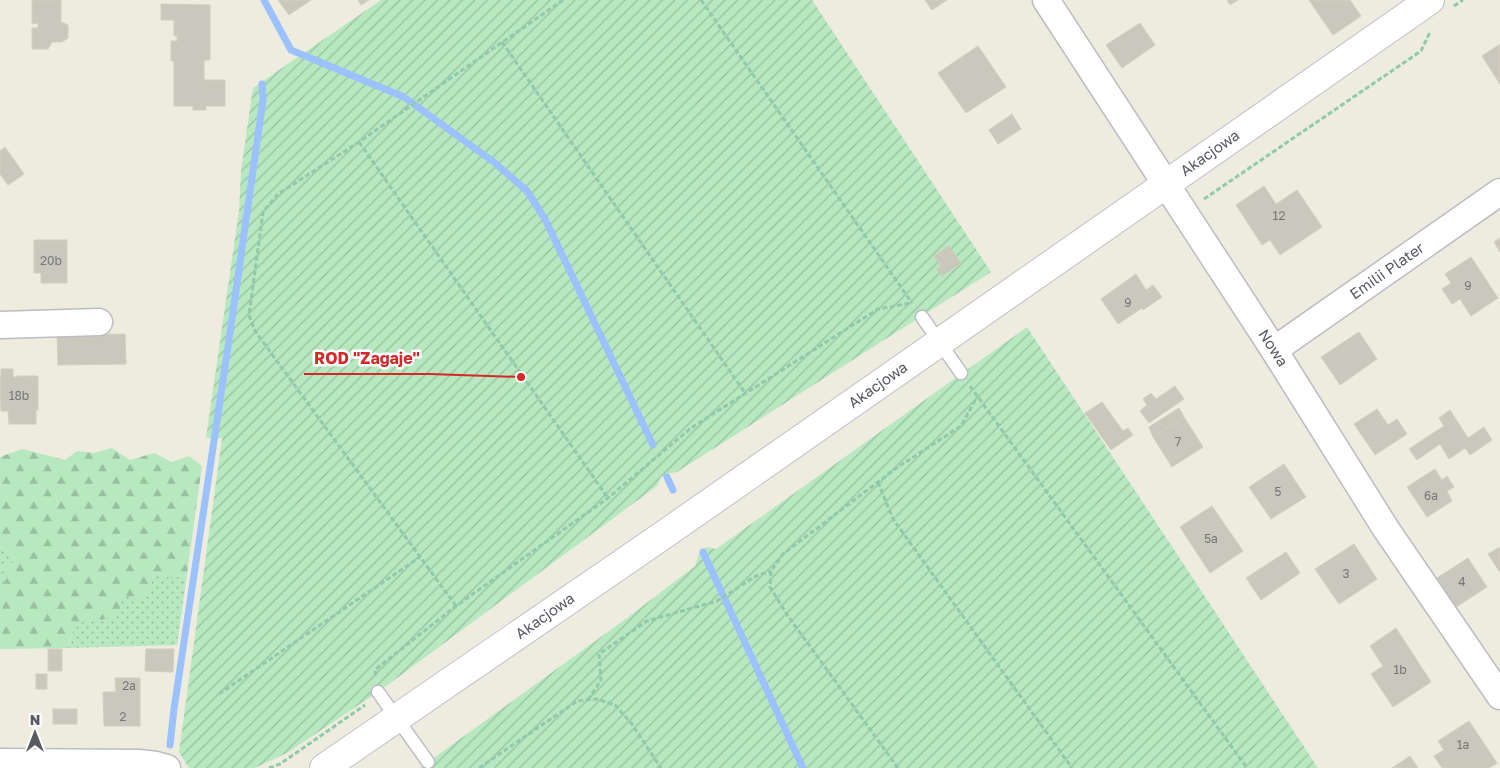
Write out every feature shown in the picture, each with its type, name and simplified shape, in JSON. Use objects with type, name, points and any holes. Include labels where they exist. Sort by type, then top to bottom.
[{"type":"street","name":"Nowa","points":[[1046,0],[1274,350],[1386,529],[1500,696]]},
{"type":"street","name":"Akacjowa","points":[[324,768],[1166,184],[1440,5]]},
{"type":"street","name":"Emilii Plater","points":[[1274,350],[1500,192]]},
{"type":"street","points":[[0,325],[99,322]]},
{"type":"street","points":[[0,762],[139,763],[167,768]]},
{"type":"lane","points":[[922,317],[961,373]]},
{"type":"lane","points":[[379,693],[428,762]]},
{"type":"path","points":[[456,606],[255,331],[249,315],[263,212],[278,194],[359,142],[562,0]]},
{"type":"path","points":[[701,0],[922,317]]},
{"type":"path","points":[[1440,5],[1463,0]]},
{"type":"path","points":[[1200,201],[1421,51],[1432,27]]},
{"type":"path","points":[[502,42],[745,394]]},
{"type":"path","points":[[359,142],[608,498]]},
{"type":"path","points":[[269,768],[280,764],[379,693],[374,680],[376,669],[456,606],[608,498],[691,428],[878,309],[911,303]]},
{"type":"path","points":[[961,373],[1247,768]]},
{"type":"path","points":[[898,768],[788,616],[770,587],[771,571],[783,554],[878,482],[961,426],[977,396]]},
{"type":"path","points":[[878,482],[893,519],[1072,768]]},
{"type":"path","points":[[219,694],[420,556]]},
{"type":"path","points":[[588,700],[601,680],[599,654],[647,621],[717,600],[756,576],[771,571]]},
{"type":"path","points":[[479,768],[577,701],[597,699],[615,705],[632,723],[662,768]]},
{"type":"green space","points":[[381,0],[812,0],[991,272],[677,472],[661,477],[657,486],[378,692],[287,753],[255,768],[189,768],[179,752],[222,438],[206,438],[239,211],[241,171],[253,88]]},
{"type":"green space","points":[[1027,327],[1318,768],[420,768],[627,618],[695,566],[700,551],[707,547],[716,549]]},
{"type":"green space","points":[[112,448],[130,460],[154,453],[172,462],[189,456],[202,466],[187,574],[171,578],[155,572],[149,590],[141,601],[122,595],[120,614],[101,620],[93,616],[82,622],[73,632],[67,648],[0,649],[0,582],[3,583],[10,574],[5,567],[17,560],[0,546],[0,457],[22,449],[65,460],[77,451],[94,453]]},
{"type":"green space","points":[[0,546],[17,560],[3,583],[0,582]]},
{"type":"green space","points":[[155,572],[171,578],[187,574],[177,645],[67,648],[73,631],[79,623],[93,616],[121,595],[149,590]]},
{"type":"building","points":[[32,0],[61,0],[61,22],[68,25],[68,38],[62,42],[52,42],[48,49],[32,49],[32,28],[38,28],[38,23],[32,24]]},
{"type":"building","points":[[278,0],[311,0],[289,15]]},
{"type":"building","points":[[358,0],[369,0],[361,5]]},
{"type":"building","points":[[925,0],[947,0],[932,10]]},
{"type":"building","points":[[1227,0],[1238,0],[1230,5]]},
{"type":"building","points":[[1309,0],[1350,0],[1361,16],[1333,35]]},
{"type":"building","points":[[161,4],[210,5],[210,60],[204,60],[204,80],[225,80],[225,106],[206,106],[206,110],[193,110],[193,106],[174,106],[174,61],[171,61],[171,41],[177,41],[177,36],[174,36],[174,20],[161,20]]},
{"type":"building","points":[[1140,23],[1155,45],[1122,68],[1106,45]]},
{"type":"building","points":[[1500,44],[1500,84],[1482,56]]},
{"type":"building","points":[[978,46],[1006,87],[966,113],[938,73]]},
{"type":"building","points":[[1012,114],[1021,129],[998,144],[989,130]]},
{"type":"building","points":[[5,147],[24,174],[8,185],[0,174],[0,151]]},
{"type":"building","points":[[1264,186],[1276,204],[1297,190],[1322,227],[1280,255],[1270,240],[1262,245],[1236,205]]},
{"type":"building","points":[[1500,238],[1500,252],[1494,242]]},
{"type":"building","points":[[34,240],[67,240],[67,283],[41,283],[41,273],[34,273]]},
{"type":"building","points":[[949,246],[961,263],[942,276],[936,269],[941,266],[934,256]]},
{"type":"building","points":[[1471,257],[1498,298],[1471,316],[1460,299],[1452,304],[1442,289],[1451,283],[1445,274]]},
{"type":"building","points":[[1136,274],[1146,290],[1153,285],[1162,297],[1118,324],[1101,299]]},
{"type":"building","points":[[1359,332],[1377,359],[1340,385],[1321,357]]},
{"type":"building","points":[[125,334],[126,364],[58,365],[57,335]]},
{"type":"building","points":[[1,369],[13,369],[13,377],[38,376],[36,424],[9,424],[8,411],[1,411]]},
{"type":"building","points":[[1175,386],[1184,399],[1149,423],[1140,411],[1147,405],[1143,399],[1151,393],[1156,399]]},
{"type":"building","points":[[1102,402],[1123,431],[1128,428],[1133,435],[1111,450],[1085,413]]},
{"type":"building","points":[[1179,408],[1184,417],[1153,437],[1149,427]]},
{"type":"building","points":[[1377,409],[1388,425],[1397,419],[1407,434],[1375,455],[1354,424]]},
{"type":"building","points":[[1450,410],[1468,438],[1484,427],[1492,440],[1470,455],[1465,448],[1449,459],[1440,444],[1417,460],[1409,449],[1444,426],[1439,418]]},
{"type":"building","points":[[1184,417],[1203,447],[1172,467],[1153,437]]},
{"type":"building","points":[[1284,464],[1306,497],[1271,519],[1249,487]]},
{"type":"building","points":[[1435,469],[1442,480],[1447,476],[1454,487],[1447,491],[1452,501],[1427,517],[1407,487]]},
{"type":"building","points":[[1212,506],[1243,551],[1210,573],[1180,527]]},
{"type":"building","points":[[1354,544],[1377,579],[1339,604],[1315,569]]},
{"type":"building","points":[[1500,547],[1500,571],[1499,571],[1488,554]]},
{"type":"building","points":[[1286,552],[1300,573],[1261,600],[1246,578]]},
{"type":"building","points":[[1468,558],[1487,587],[1456,607],[1437,578]]},
{"type":"building","points":[[1396,628],[1431,682],[1393,707],[1371,674],[1383,666],[1370,646]]},
{"type":"building","points":[[48,649],[62,649],[62,671],[48,671]]},
{"type":"building","points":[[146,649],[174,649],[173,672],[145,671]]},
{"type":"building","points":[[36,674],[47,674],[47,689],[36,689]]},
{"type":"building","points":[[115,678],[140,678],[140,726],[104,726],[103,692],[116,692]]},
{"type":"building","points":[[53,709],[77,709],[77,724],[53,724]]},
{"type":"building","points":[[1469,721],[1497,763],[1489,768],[1442,768],[1434,756],[1444,750],[1438,741]]},
{"type":"building","points":[[1410,756],[1418,768],[1392,768]]},
{"type":"waterway","points":[[264,0],[291,50],[404,97],[495,163],[527,191],[545,219],[653,445]]},
{"type":"waterway","points":[[170,745],[263,100],[262,84]]},
{"type":"waterway","points":[[667,477],[673,490]]},
{"type":"waterway","points":[[703,552],[803,768]]},
{"type":"place","name":"ROD \"Zagaje\"","points":[[521,377]]}]
